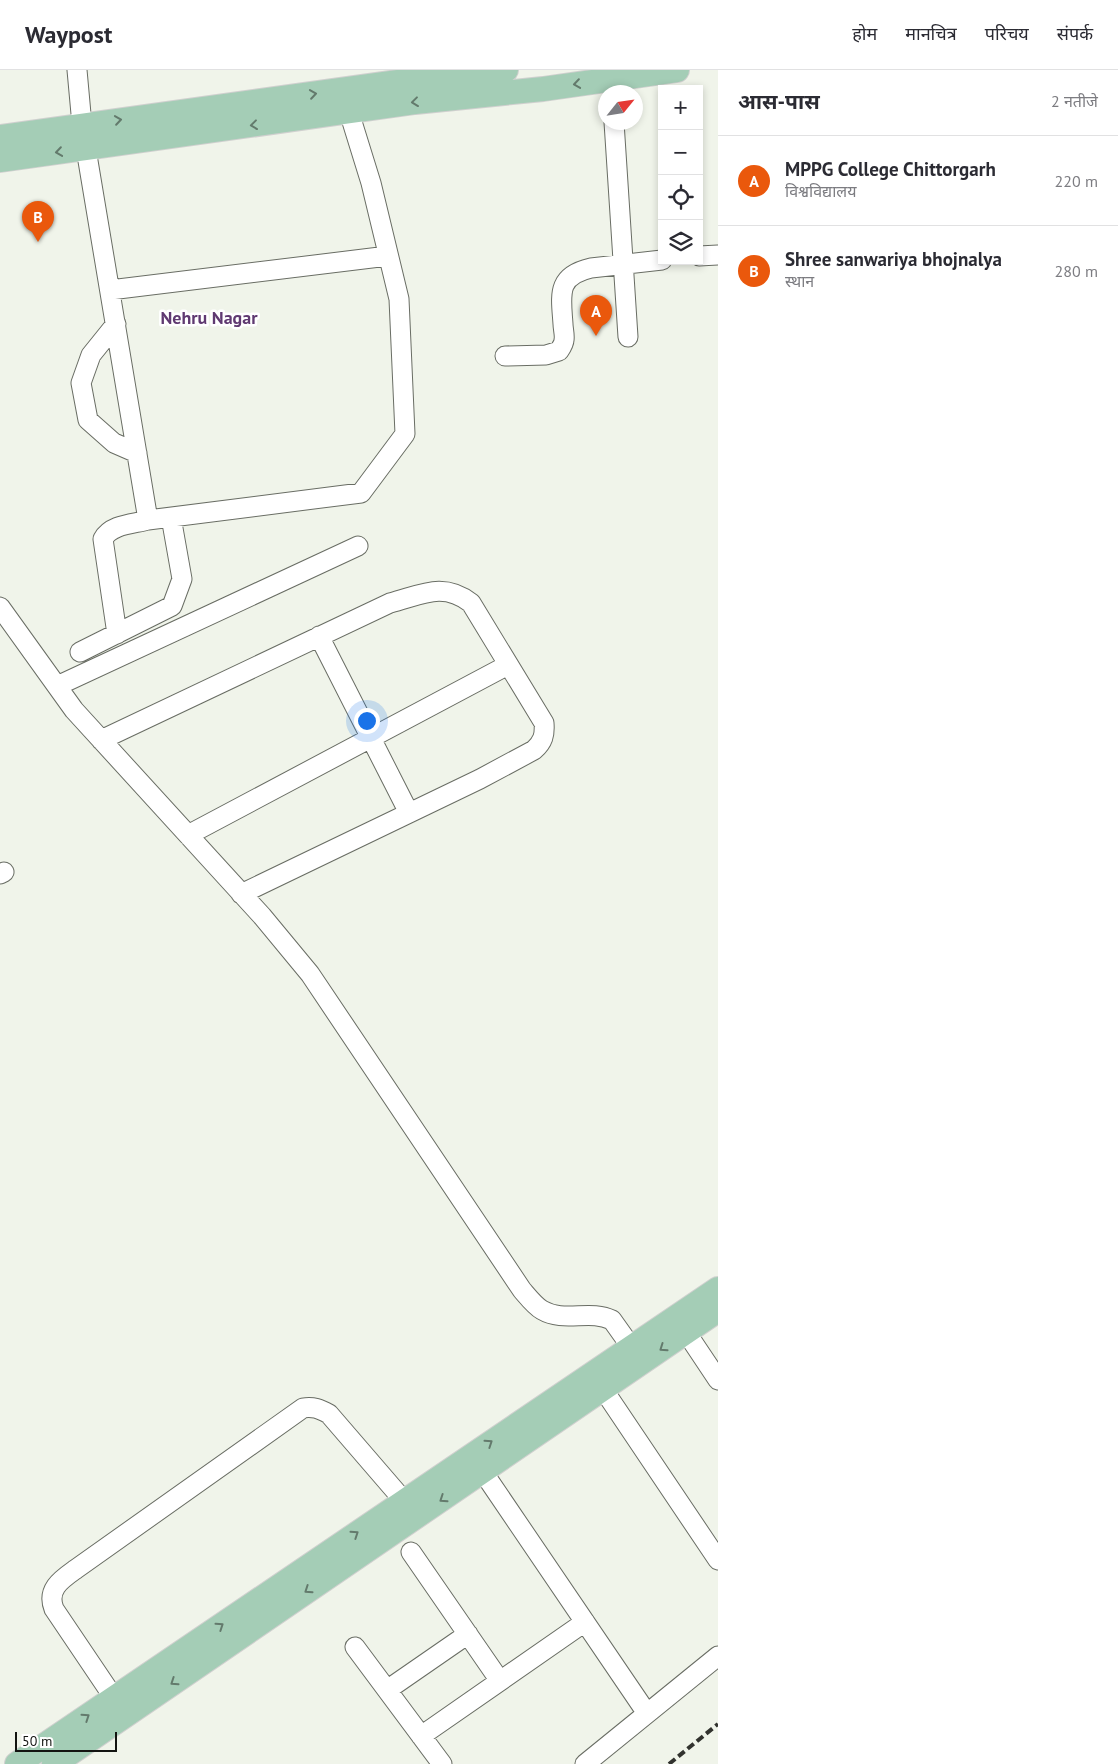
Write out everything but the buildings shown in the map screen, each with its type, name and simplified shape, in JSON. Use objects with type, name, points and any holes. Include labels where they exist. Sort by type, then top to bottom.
[{"type":"main road","points":[[0,160],[86,148],[346,101],[423,74],[506,70]]},
{"type":"main road","points":[[615,85],[677,70]]},
{"type":"main road","points":[[0,137],[82,125],[346,101],[415,102],[544,89],[598,87]]},
{"type":"main road","points":[[17,1764],[404,1501],[636,1355],[718,1289]]},
{"type":"main road","points":[[54,1764],[603,1389],[636,1355],[686,1332],[718,1310]]},
{"type":"street","points":[[77,70],[82,125],[148,520]]},
{"type":"street","points":[[117,634],[103,539],[108,532],[114,528],[148,520],[361,493],[405,434],[399,299],[371,183],[346,101]]},
{"type":"street","points":[[615,130],[628,336]]},
{"type":"street","points":[[703,256],[718,255]]},
{"type":"street","points":[[110,290],[388,256]]},
{"type":"street","points":[[505,356],[546,355],[559,351],[564,340],[561,295],[564,284],[581,270],[623,263],[658,260]]},
{"type":"street","points":[[116,324],[91,355],[81,384],[88,420],[114,443],[137,453]]},
{"type":"street","points":[[80,652],[172,606],[182,580],[171,517]]},
{"type":"street","points":[[57,686],[358,546]]},
{"type":"street","points":[[101,740],[390,603],[435,591],[449,591],[460,594],[471,603],[544,723],[543,737],[540,744],[534,750],[480,779],[241,894]]},
{"type":"street","points":[[0,607],[74,710],[241,894],[310,974],[522,1290],[540,1310],[564,1316],[605,1317],[612,1320],[636,1355]]},
{"type":"street","points":[[319,636],[409,813]]},
{"type":"street","points":[[188,835],[508,665]]},
{"type":"street","points":[[686,1332],[718,1380]]},
{"type":"street","points":[[603,1389],[718,1560]]},
{"type":"street","points":[[114,1698],[54,1609],[51,1596],[54,1588],[76,1569],[303,1408],[319,1409],[328,1414],[404,1501]]},
{"type":"street","points":[[483,1472],[646,1712]]},
{"type":"street","points":[[411,1552],[500,1681]]},
{"type":"street","points":[[421,1736],[585,1622]]},
{"type":"street","points":[[387,1690],[468,1634]]},
{"type":"street","points":[[355,1646],[442,1764]]},
{"type":"street","points":[[585,1764],[646,1712],[718,1656]]},
{"type":"railway","points":[[669,1764],[718,1724]]},
{"type":"place","name":"Shree sanwariya bhojnalya","points":[[38,242]]},
{"type":"place","name":"MPPG College Chittorgarh","points":[[596,336]]},
{"type":"district","name":"Nehru Nagar","points":[[209,318]]}]
